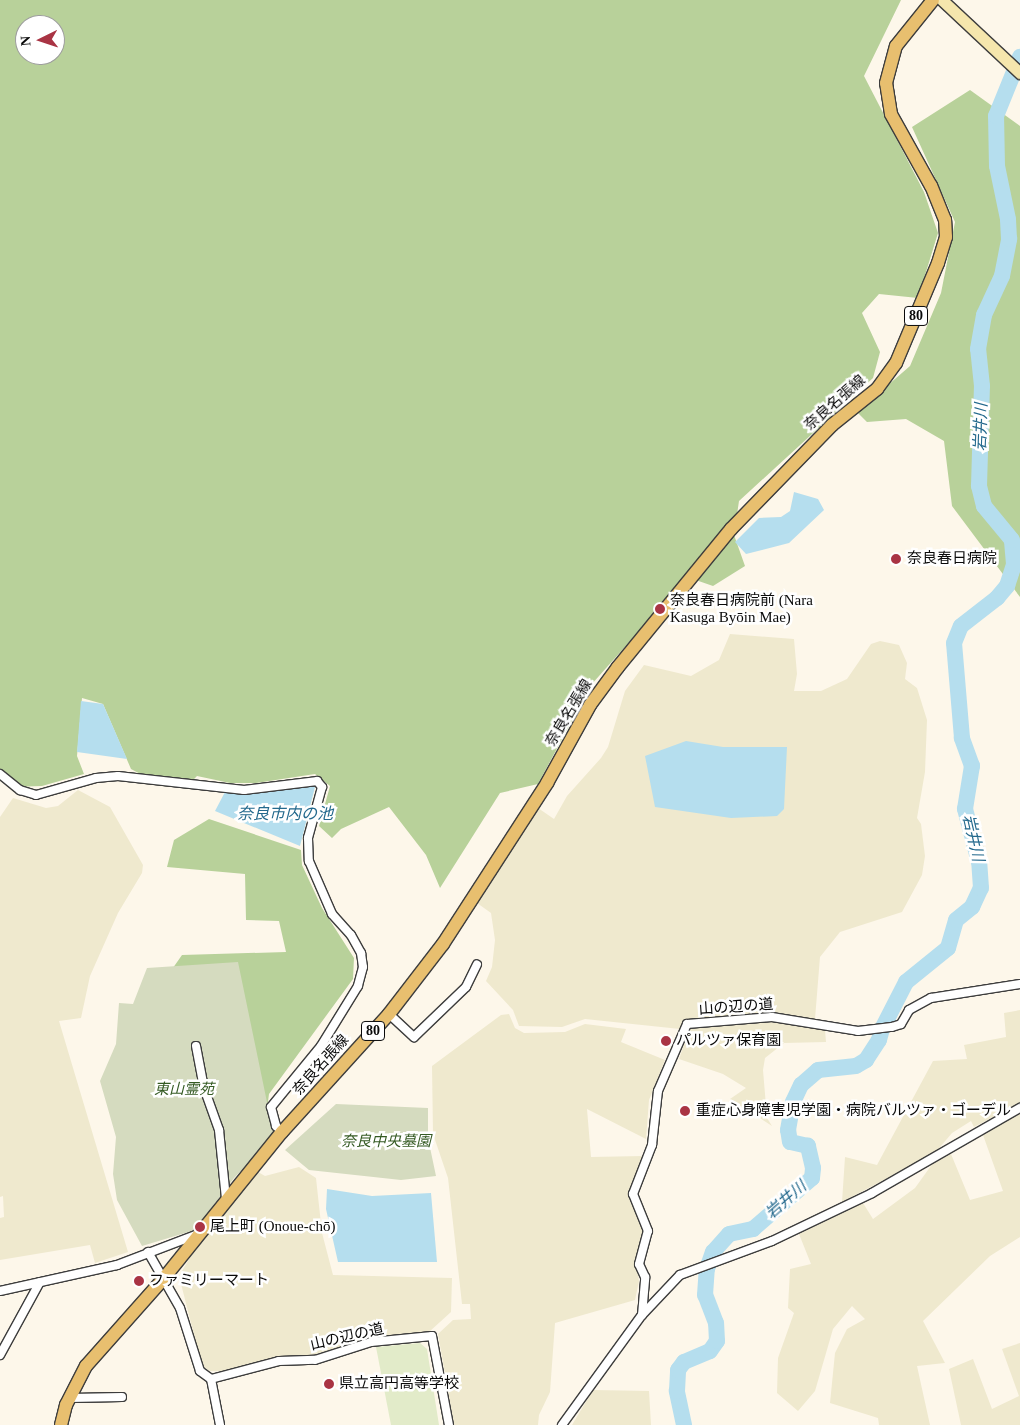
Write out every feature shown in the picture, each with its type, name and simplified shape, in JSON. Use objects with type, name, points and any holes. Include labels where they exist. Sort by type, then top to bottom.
[{"type":"main road","name":"奈良名張線","points":[[61,1425],[70,1398],[86,1366],[164,1278],[282,1132],[389,1014],[443,944],[547,783],[590,705],[618,667],[731,529],[832,425],[877,389],[896,363],[938,264],[946,238],[945,220],[931,186],[891,114],[886,83],[896,46],[933,0]]},
{"type":"street","points":[[942,0],[1020,73]]},
{"type":"street","points":[[0,774],[20,790],[36,794],[96,778],[118,776],[244,790],[317,781],[322,787],[308,838],[309,861],[332,914],[351,935],[361,953],[363,967],[358,986],[321,1046],[271,1107],[276,1126],[282,1132]]},
{"type":"street","points":[[389,1014],[414,1037],[466,987],[477,964]]},
{"type":"street","name":"山の辺の道","points":[[642,1315],[645,1277],[639,1264],[648,1231],[646,1222],[633,1194],[652,1145],[658,1091],[687,1024],[772,1017],[858,1031],[892,1027],[901,1024],[909,1010],[930,998],[1020,984]]},
{"type":"street","points":[[196,1046],[204,1088],[219,1130],[226,1199]]},
{"type":"street","points":[[562,1425],[642,1315],[680,1275],[772,1242],[872,1193],[1020,1108]]},
{"type":"street","points":[[0,1291],[92,1272],[200,1234]]},
{"type":"street","points":[[148,1252],[180,1308],[200,1370],[211,1379],[220,1425]]},
{"type":"street","points":[[0,1355],[40,1282]]},
{"type":"street","name":"山の辺の道","points":[[211,1379],[279,1360],[315,1360],[371,1342],[432,1336],[449,1425]]},
{"type":"street","points":[[70,1398],[122,1397]]},
{"type":"shaded area","points":[[730,634],[794,639],[797,674],[794,691],[821,691],[847,679],[871,644],[880,641],[899,645],[907,663],[905,679],[917,688],[927,720],[925,772],[917,818],[921,824],[925,856],[922,875],[902,912],[840,932],[820,957],[815,1019],[775,1013],[683,1022],[680,1029],[585,1019],[562,1027],[519,1026],[513,1010],[486,981],[492,967],[495,940],[491,913],[477,903],[538,808],[554,819],[567,796],[601,758],[608,747],[625,691],[644,665],[691,676],[719,660]]},
{"type":"shaded area","points":[[78,790],[110,807],[143,865],[142,873],[118,913],[90,976],[81,1018],[59,1021],[128,1252],[95,1263],[90,1245],[0,1260],[0,1218],[4,1217],[3,1196],[0,1197],[0,817],[13,798],[46,808],[58,806]]},
{"type":"shaded area","points":[[1020,1010],[1020,1103],[974,1127],[971,1121],[952,1133],[935,1153],[842,1202],[845,1157],[877,1165],[933,1061],[967,1059],[964,1045],[1006,1037],[1004,1013]]},
{"type":"shaded area","points":[[509,1014],[515,1028],[524,1033],[565,1032],[585,1024],[626,1029],[621,1042],[665,1060],[649,1100],[646,1139],[587,1109],[591,1157],[643,1156],[630,1194],[644,1232],[636,1263],[639,1281],[635,1300],[555,1323],[550,1392],[539,1415],[538,1425],[454,1425],[438,1334],[453,1320],[471,1319],[470,1304],[462,1304],[448,1178],[433,1134],[432,1066],[501,1015]]},
{"type":"shaded area","points":[[771,1021],[825,1030],[826,1042],[784,1043],[765,1058],[763,1070],[767,1118],[772,1126],[730,1099],[746,1088],[723,1074],[679,1059],[690,1028]]},
{"type":"shaded area","points":[[1020,1113],[1020,1237],[990,1256],[923,1321],[945,1363],[917,1366],[930,1425],[879,1425],[878,1418],[830,1403],[835,1353],[847,1329],[865,1319],[852,1306],[833,1329],[815,1391],[798,1411],[777,1393],[778,1358],[794,1313],[788,1308],[790,1269],[811,1264],[799,1234],[863,1203],[873,1219],[915,1188],[933,1163],[951,1154],[970,1200],[1003,1191],[983,1135]]},
{"type":"shaded area","points":[[299,1167],[316,1178],[322,1233],[333,1275],[452,1278],[451,1312],[429,1332],[368,1339],[313,1355],[280,1357],[224,1371],[210,1371],[202,1366],[179,1276],[203,1236],[258,1172],[265,1176]]},
{"type":"shaded area","points":[[1020,1343],[1020,1425],[961,1425],[949,1369],[973,1359],[992,1409],[1019,1396],[1002,1349]]},
{"type":"shaded area","points":[[593,1390],[649,1391],[651,1425],[572,1425]]},
{"type":"green space","points":[[0,0],[901,0],[864,76],[924,192],[938,233],[918,298],[879,294],[862,313],[880,352],[873,378],[739,501],[734,535],[745,566],[713,586],[687,577],[591,685],[538,784],[500,793],[440,888],[426,855],[389,807],[341,829],[332,838],[319,826],[330,786],[315,774],[256,783],[230,783],[197,776],[185,788],[163,786],[131,769],[103,704],[82,698],[77,756],[84,774],[42,786],[11,787],[0,777]]},
{"type":"green space","points":[[970,90],[1020,126],[1020,597],[952,506],[944,441],[906,419],[867,422],[857,412],[910,366],[941,293],[955,222],[912,127]]},
{"type":"green space","points":[[209,819],[301,850],[302,865],[322,908],[354,958],[353,979],[269,1094],[267,1109],[161,985],[182,955],[286,952],[279,921],[246,920],[245,874],[167,867],[174,840]]},
{"type":"green space","name":"東山霊苑","points":[[238,962],[274,1136],[234,1178],[195,1230],[142,1246],[117,1200],[113,1174],[116,1137],[100,1081],[116,1044],[119,1003],[133,1004],[147,968]]},
{"type":"green space","name":"奈良中央墓園","points":[[336,1104],[428,1108],[428,1138],[436,1176],[401,1180],[309,1170],[285,1150]]},
{"type":"green space","points":[[420,1343],[427,1349],[439,1425],[391,1425],[376,1347]]},
{"type":"water","points":[[794,492],[818,499],[824,510],[789,543],[746,554],[735,542],[759,518],[781,517],[790,511]]},
{"type":"water","points":[[81,701],[103,704],[127,759],[77,752]]},
{"type":"water","points":[[686,741],[723,747],[787,747],[784,809],[777,816],[731,818],[655,807],[645,756]]},
{"type":"water","name":"奈良市内の池","points":[[313,784],[315,787],[300,846],[215,811],[225,792],[249,794]]},
{"type":"water","points":[[327,1189],[372,1196],[431,1193],[437,1262],[338,1262],[326,1209]]},
{"type":"waterway","name":"岩井川","points":[[684,1425],[677,1391],[678,1370],[684,1362],[710,1351],[717,1341],[716,1323],[705,1295],[707,1269],[713,1252],[729,1234],[753,1229],[812,1178],[813,1168],[808,1146],[790,1142],[788,1130],[793,1102],[801,1085],[818,1070],[856,1066],[866,1060],[879,1040],[882,1029],[906,982],[948,948],[956,920],[972,907],[981,888],[979,862],[965,809],[972,766],[962,738],[954,643],[961,626],[997,598],[1007,586],[1014,564],[1012,540],[984,506],[979,486],[982,386],[978,349],[984,315],[1002,276],[1009,239],[1008,219],[997,166],[996,116],[1020,57]]},
{"type":"place","name":"奈良春日病院","points":[[896,559]]},
{"type":"place","name":"奈良春日病院前 (Nara Kasuga Byōin Mae)","points":[[660,609]]},
{"type":"place","name":"パルツァ保育園","points":[[666,1041]]},
{"type":"place","name":"重症心身障害児学園・病院バルツァ・ゴーデル","points":[[685,1111]]},
{"type":"place","name":"尾上町 (Onoue-chō)","points":[[200,1227]]},
{"type":"place","name":"ファミリーマート","points":[[139,1281]]},
{"type":"place","name":"県立高円高等学校","points":[[329,1384]]}]
